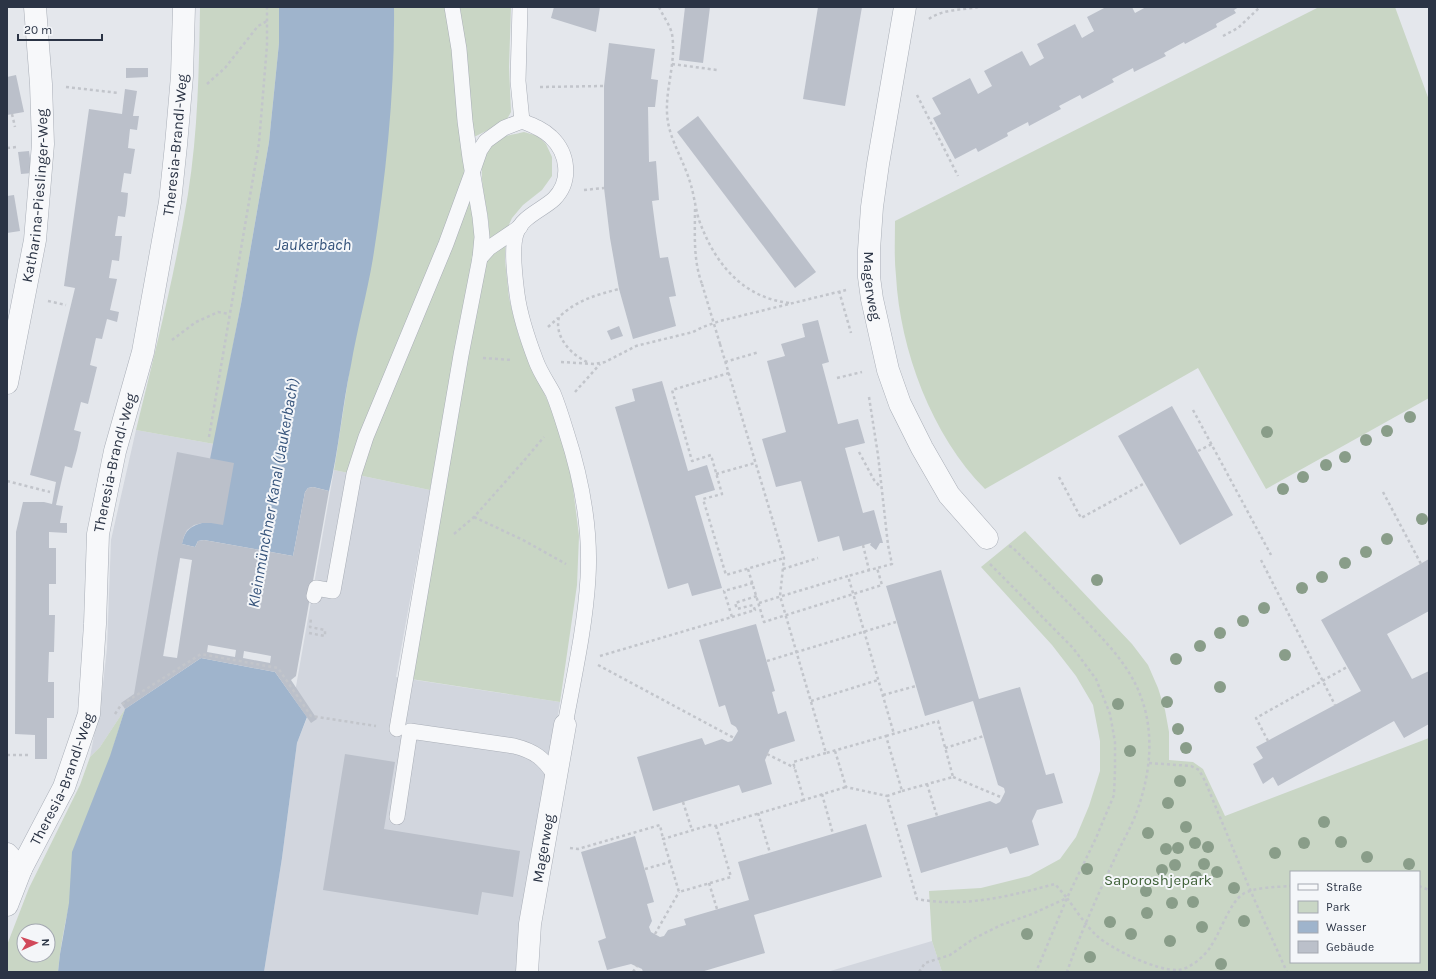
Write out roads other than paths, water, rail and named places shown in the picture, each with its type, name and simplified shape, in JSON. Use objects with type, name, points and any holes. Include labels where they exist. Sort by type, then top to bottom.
[{"type":"street","name":"Katharina-Pieslinger-Weg","points":[[7,383],[35,240],[43,144],[41,84],[35,7]]},
{"type":"street","name":"Theresia-Brandl-Weg","points":[[7,905],[14,861],[64,787],[89,714],[95,624],[98,534],[114,451],[143,352],[170,202],[180,100],[184,7]]},
{"type":"street","name":"Magerweg","points":[[904,13],[891,81],[878,164],[868,250],[868,277],[874,313],[888,370],[900,404],[922,448],[949,495],[987,538]]},
{"type":"street","name":"Magerweg","points":[[527,972],[530,924],[565,726]]},
{"type":"lane","points":[[397,729],[425,559],[461,355],[480,258],[482,237],[465,121],[459,50],[452,7]]},
{"type":"lane","points":[[520,7],[519,87],[522,121]]},
{"type":"lane","points":[[314,596],[316,588],[334,591],[354,474],[366,437],[446,244],[480,150],[486,141],[504,128],[522,121],[540,129],[559,145],[564,157],[566,168],[565,181],[561,190],[554,199],[524,222],[520,227],[516,235],[515,275],[519,308],[536,362],[552,393],[560,413],[573,457],[584,512],[588,577],[583,660],[565,726]]},
{"type":"lane","points":[[480,258],[489,248],[520,227]]},
{"type":"lane","points":[[397,817],[410,731],[514,746],[527,750],[541,758],[549,766],[555,776]]},
{"type":"water","name":"Jaukerbach","points":[[279,7],[394,7],[393,70],[389,133],[378,227],[371,271],[356,338],[329,491],[313,487],[308,488],[305,492],[293,556],[204,540],[198,541],[195,547],[182,544],[188,530],[202,523],[210,459],[241,304],[269,142],[279,43]]},
{"type":"water","points":[[201,658],[275,672],[307,717],[297,743],[282,858],[264,972],[58,972],[69,903],[72,852],[110,756],[125,709]]},
{"type":"water label","name":"Kleinmünchner Kanal (Jaukerbach)","points":[[273,493]]},
{"type":"park label","name":"Saporoshjepark","points":[[1158,880]]}]
